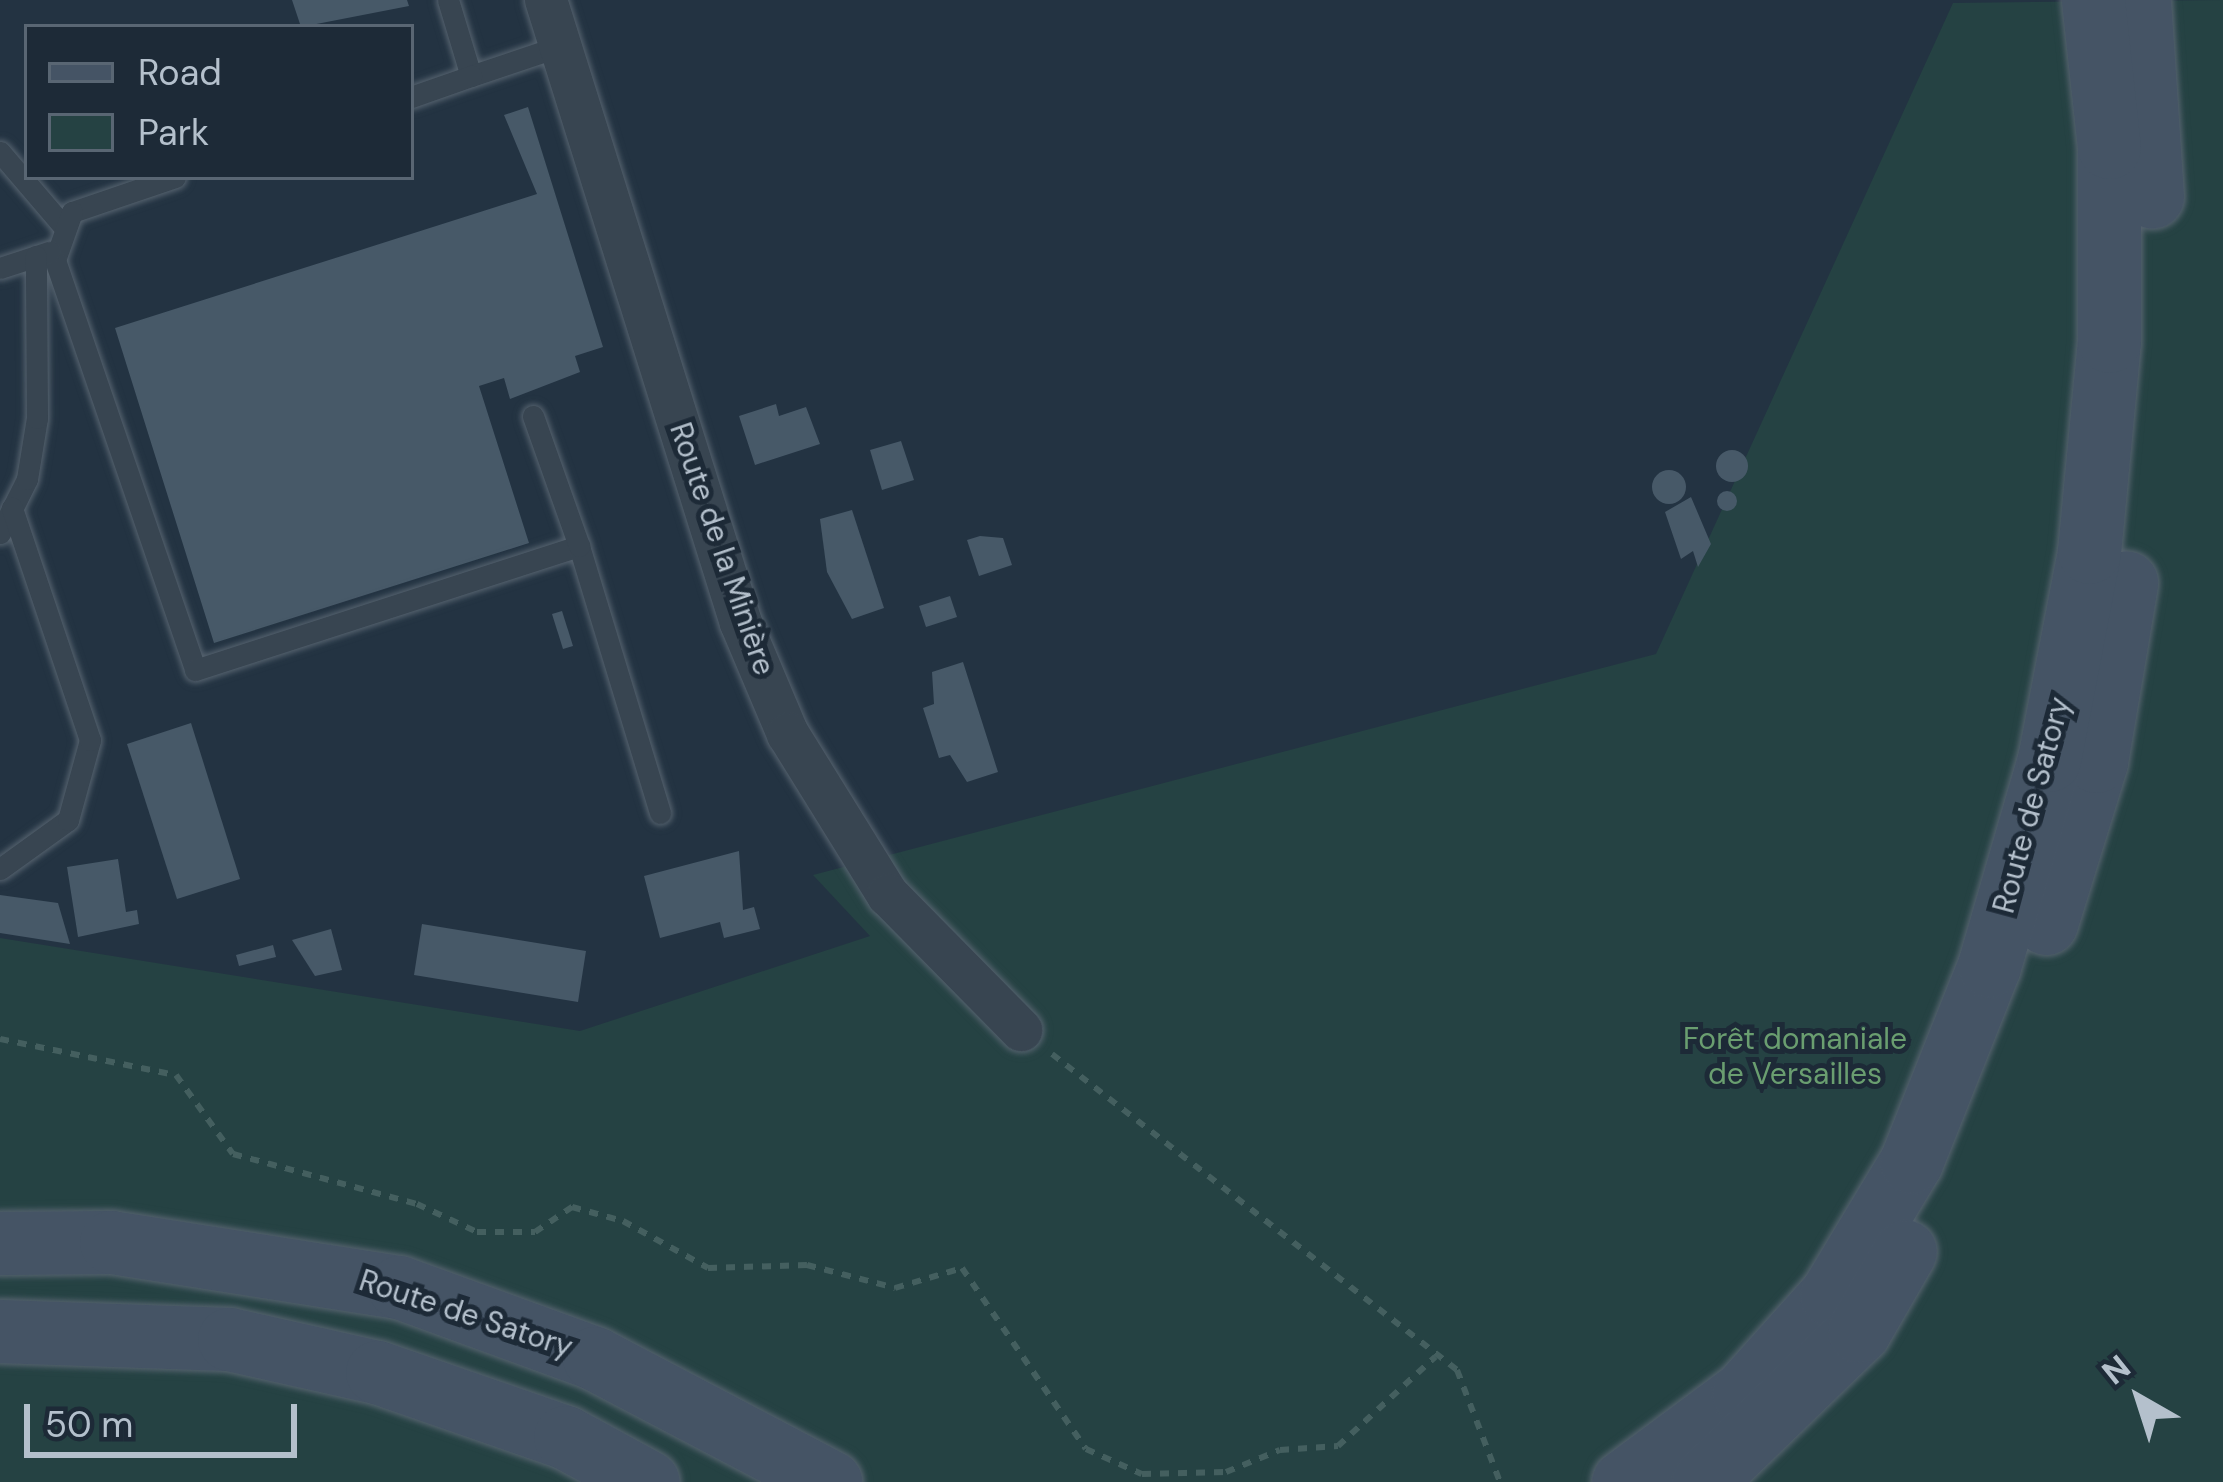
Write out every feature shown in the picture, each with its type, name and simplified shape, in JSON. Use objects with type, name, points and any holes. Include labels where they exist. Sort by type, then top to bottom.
[{"type":"main road","name":"Route de Satory","points":[[1623,1482],[1743,1393],[1831,1294],[1911,1162],[1989,966],[2049,760],[2089,552],[2109,341],[2109,147],[2093,0]]},
{"type":"main road","name":"Route de Satory","points":[[1702,1482],[1859,1331],[1932,1205],[2024,994],[2096,761],[2151,338],[2139,0]]},
{"type":"main road","name":"Route de Satory","points":[[0,1243],[110,1241],[399,1287],[594,1358],[830,1482]]},
{"type":"main road","points":[[0,1331],[229,1339],[377,1372],[565,1437],[648,1482]]},
{"type":"street","name":"Route de la Minière","points":[[546,0],[741,623],[788,734],[888,895],[1021,1030]]},
{"type":"lane","points":[[448,0],[471,76]]},
{"type":"lane","points":[[414,96],[560,46]]},
{"type":"lane","points":[[0,152],[64,227]]},
{"type":"lane","points":[[0,533],[13,508],[37,418],[46,253],[73,212],[166,180]]},
{"type":"lane","points":[[0,268],[46,253]]},
{"type":"lane","points":[[46,253],[195,670],[579,546]]},
{"type":"lane","points":[[533,416],[579,546],[661,813]]},
{"type":"lane","points":[[0,869],[68,820],[90,740],[13,508]]},
{"type":"path","points":[[1021,1030],[1457,1370],[1484,1417],[1500,1482]]},
{"type":"path","points":[[0,1039],[176,1075],[233,1154],[417,1204],[477,1232],[536,1232],[572,1208],[623,1221],[708,1268],[807,1265],[895,1288],[962,1268],[1086,1449],[1142,1474],[1226,1472],[1280,1450],[1339,1446],[1435,1357]]},
{"type":"green space","name":"Forêt domaniale de Versailles","points":[[2223,0],[2223,1482],[0,1482],[0,938],[580,1031],[870,936],[813,875],[1656,654],[1953,3]]},
{"type":"building","points":[[292,0],[407,0],[409,6],[316,24],[300,24]]},
{"type":"building","points":[[528,107],[603,347],[575,356],[580,372],[510,399],[504,378],[479,386],[529,543],[214,643],[115,328],[537,194],[504,115]]},
{"type":"building","points":[[776,404],[779,416],[806,407],[820,444],[755,465],[739,416]]},
{"type":"building","points":[[901,441],[914,480],[882,490],[870,450]]},
{"type":"building","points":[[1732,450],[1744,454],[1748,466],[1744,478],[1732,482],[1720,478],[1716,466],[1720,454]]},
{"type":"building","points":[[1669,470],[1681,475],[1686,487],[1681,499],[1669,504],[1657,499],[1652,487],[1657,475]]},
{"type":"building","points":[[1727,491],[1737,501],[1727,511],[1717,501]]},
{"type":"building","points":[[1691,497],[1711,544],[1698,567],[1693,551],[1681,559],[1665,512]]},
{"type":"building","points":[[852,510],[884,608],[852,619],[827,572],[820,519]]},
{"type":"building","points":[[1003,538],[1012,565],[979,576],[967,540]]},
{"type":"building","points":[[950,596],[957,617],[926,627],[919,606]]},
{"type":"building","points":[[562,611],[573,646],[563,649],[552,614]]},
{"type":"building","points":[[963,662],[998,772],[967,782],[950,755],[939,758],[923,708],[934,704],[932,672]]},
{"type":"building","points":[[191,723],[240,879],[177,899],[127,744]]},
{"type":"building","points":[[739,851],[743,910],[754,907],[760,929],[724,938],[720,922],[660,938],[644,876]]},
{"type":"building","points":[[118,859],[126,912],[137,910],[139,924],[78,937],[67,867]]},
{"type":"building","points":[[0,895],[58,903],[70,944],[0,933]]},
{"type":"building","points":[[422,924],[586,951],[578,1002],[414,975]]},
{"type":"building","points":[[331,929],[342,970],[315,976],[292,940]]},
{"type":"building","points":[[273,945],[276,957],[239,966],[236,955]]}]
